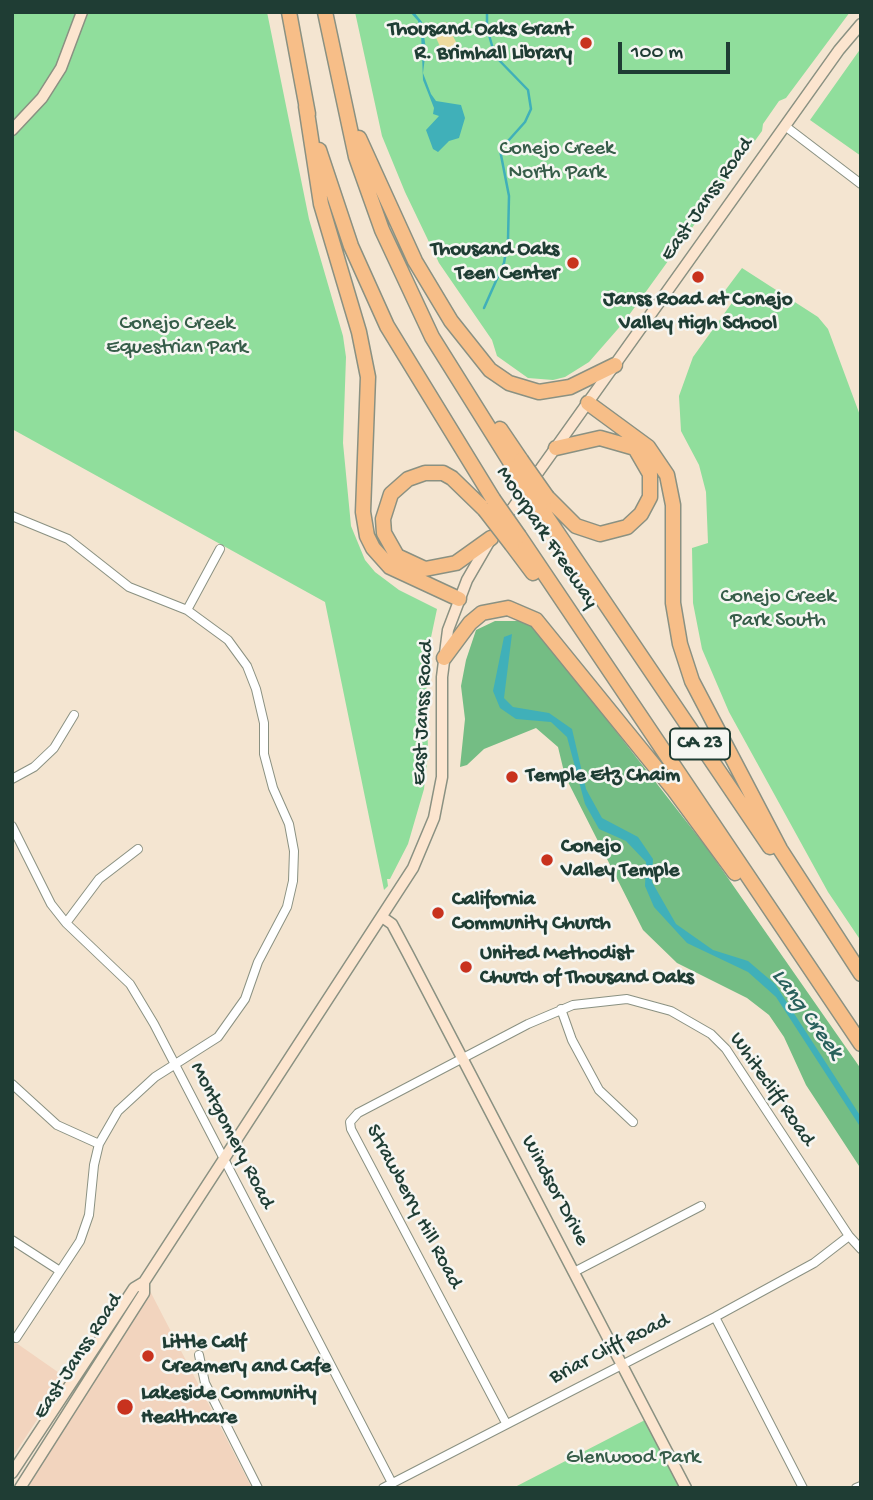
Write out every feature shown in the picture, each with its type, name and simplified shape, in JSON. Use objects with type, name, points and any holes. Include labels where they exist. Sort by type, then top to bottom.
[{"type":"highway","name":"Moorpark Freeway","points":[[289,12],[306,106],[351,246],[373,296],[415,375],[489,505],[654,737],[861,1044]]},
{"type":"highway","name":"Moorpark Freeway","points":[[325,12],[343,100],[370,200],[417,309],[861,981]]},
{"type":"highway","points":[[343,100],[385,201],[415,261],[451,321],[490,370],[518,387],[549,391],[570,387],[615,365]]},
{"type":"highway","points":[[306,106],[319,194],[359,332],[368,377],[363,513],[367,536],[380,558],[390,567],[459,599]]},
{"type":"highway","points":[[588,403],[643,442],[667,475],[673,505],[673,604],[680,644],[692,681],[787,860],[861,974]]},
{"type":"highway","points":[[543,502],[576,526],[600,534],[628,527],[641,514],[650,497],[650,474],[635,448],[600,438],[556,448]]},
{"type":"highway","points":[[489,505],[443,473],[425,473],[408,480],[391,494],[383,519],[384,533],[397,556],[425,569],[456,563],[491,538]]},
{"type":"highway","points":[[444,658],[470,623],[482,613],[508,608],[536,620],[674,790],[806,963]]},
{"type":"main road","points":[[12,130],[42,98],[61,68],[82,12]]},
{"type":"main road","name":"East Janss Road","points":[[12,1473],[134,1287],[144,1282],[419,857],[439,799],[444,762],[444,658],[459,599],[491,538],[861,24]]},
{"type":"main road","name":"Windsor Drive","points":[[382,917],[392,924],[686,1488]]},
{"type":"main road","name":"East Janss Road","points":[[20,1488],[144,1293],[144,1282]]},
{"type":"main road","points":[[52,1434],[50,1427],[55,1416],[55,1407]]},
{"type":"main road","points":[[40,1454],[41,1429]]},
{"type":"street","points":[[785,126],[861,184]]},
{"type":"street","points":[[13,519],[68,539],[129,587],[187,610],[228,640],[251,676],[261,706],[268,771],[293,841],[293,881],[287,907],[258,962],[238,1012],[218,1037],[130,1098],[99,1144],[86,1227],[16,1338]]},
{"type":"street","points":[[187,610],[220,548]]},
{"type":"street","points":[[12,779],[34,767],[54,748],[74,715]]},
{"type":"street","name":"Montgomery Road","points":[[12,826],[37,879],[66,923],[130,984],[175,1065],[391,1483]]},
{"type":"street","points":[[66,923],[99,879],[138,849]]},
{"type":"street","name":"Whitecliff Road","points":[[463,1059],[561,1009],[604,999],[634,1000],[671,1011],[711,1034],[726,1049],[849,1236],[861,1249]]},
{"type":"street","points":[[561,1009],[572,1040],[599,1090],[633,1122]]},
{"type":"street","name":"Strawberry Hill Road","points":[[463,1059],[358,1113],[350,1122],[506,1423]]},
{"type":"street","points":[[12,1084],[57,1125],[99,1144]]},
{"type":"street","points":[[574,1272],[701,1206]]},
{"type":"street","name":"Briar Cliff Road","points":[[383,1488],[715,1317],[814,1263],[849,1236]]},
{"type":"street","points":[[12,1240],[60,1271]]},
{"type":"street","points":[[715,1317],[803,1488]]},
{"type":"street","points":[[199,1355],[205,1384],[258,1488]]},
{"type":"shaded area","points":[[150,1291],[252,1488],[25,1488],[62,1426]]},
{"type":"shaded area","points":[[12,1340],[65,1377],[12,1458]]},
{"type":"green space","name":"Conejo Creek Equestrian Park","points":[[12,12],[267,12],[309,219],[343,336],[346,357],[343,443],[351,526],[365,560],[375,572],[399,590],[437,609],[426,661],[428,754],[424,789],[408,844],[390,879],[387,879],[388,886],[384,890],[325,602],[12,429]]},
{"type":"green space","name":"Conejo Creek North Park","points":[[355,12],[850,12],[786,98],[779,101],[763,124],[762,131],[624,322],[589,362],[565,377],[553,380],[528,378],[497,356],[492,340],[439,263],[382,136]]},
{"type":"green space","points":[[861,48],[861,156],[810,120]]},
{"type":"green space","name":"Conejo Creek Park South","points":[[742,268],[818,317],[828,329],[861,418],[861,941],[828,892],[729,712],[702,649],[693,603],[692,548],[708,543],[706,492],[699,465],[681,431],[679,396],[693,357],[734,300],[724,292]]},
{"type":"green space","points":[[495,621],[530,621],[707,848],[861,1069],[861,1169],[806,1085],[784,1037],[769,1015],[747,998],[677,963],[643,930],[565,776],[558,747],[536,728],[484,749],[467,765],[460,767],[465,719],[461,686],[466,660],[476,630]]},
{"type":"green space","name":"Glenwood Park","points":[[645,1420],[680,1488],[513,1488]]},
{"type":"sand","points":[[446,22],[458,46],[443,53],[432,29]]},
{"type":"water","points":[[410,12],[414,12],[422,22],[426,49],[423,73],[431,94],[436,101],[461,105],[465,118],[459,138],[449,141],[438,152],[433,149],[426,130],[439,116],[433,114],[434,108],[423,80],[421,32],[418,21]]},
{"type":"water","points":[[512,634],[504,698],[513,707],[549,713],[572,729],[586,789],[602,818],[638,837],[653,859],[652,882],[676,924],[713,950],[748,961],[775,984],[861,1117],[861,1128],[776,997],[748,972],[687,943],[654,907],[645,886],[646,862],[626,841],[599,829],[585,804],[567,737],[551,722],[516,719],[500,708],[493,691],[504,637]]},
{"type":"waterway","name":"Lang Creek","points":[[484,308],[504,263],[508,240],[509,196],[500,150],[525,122],[531,109],[528,90],[495,56],[487,28],[487,12]]},
{"type":"place","name":"Thousand Oaks Grant R. Brimhall Library","points":[[586,43]]},
{"type":"place","name":"Thousand Oaks Teen Center","points":[[573,263]]},
{"type":"place","name":"Janss Road at Conejo Valley High School","points":[[698,277]]},
{"type":"place","name":"Temple Etz Chaim","points":[[512,777]]},
{"type":"place","name":"Conejo Valley Temple","points":[[547,860]]},
{"type":"place","name":"California Community Church","points":[[438,913]]},
{"type":"place","name":"United Methodist Church of Thousand Oaks","points":[[466,967]]},
{"type":"place","name":"Little Calf Creamery and Cafe","points":[[148,1356]]},
{"type":"place","name":"Lakeside Community Healthcare","points":[[125,1407]]}]
